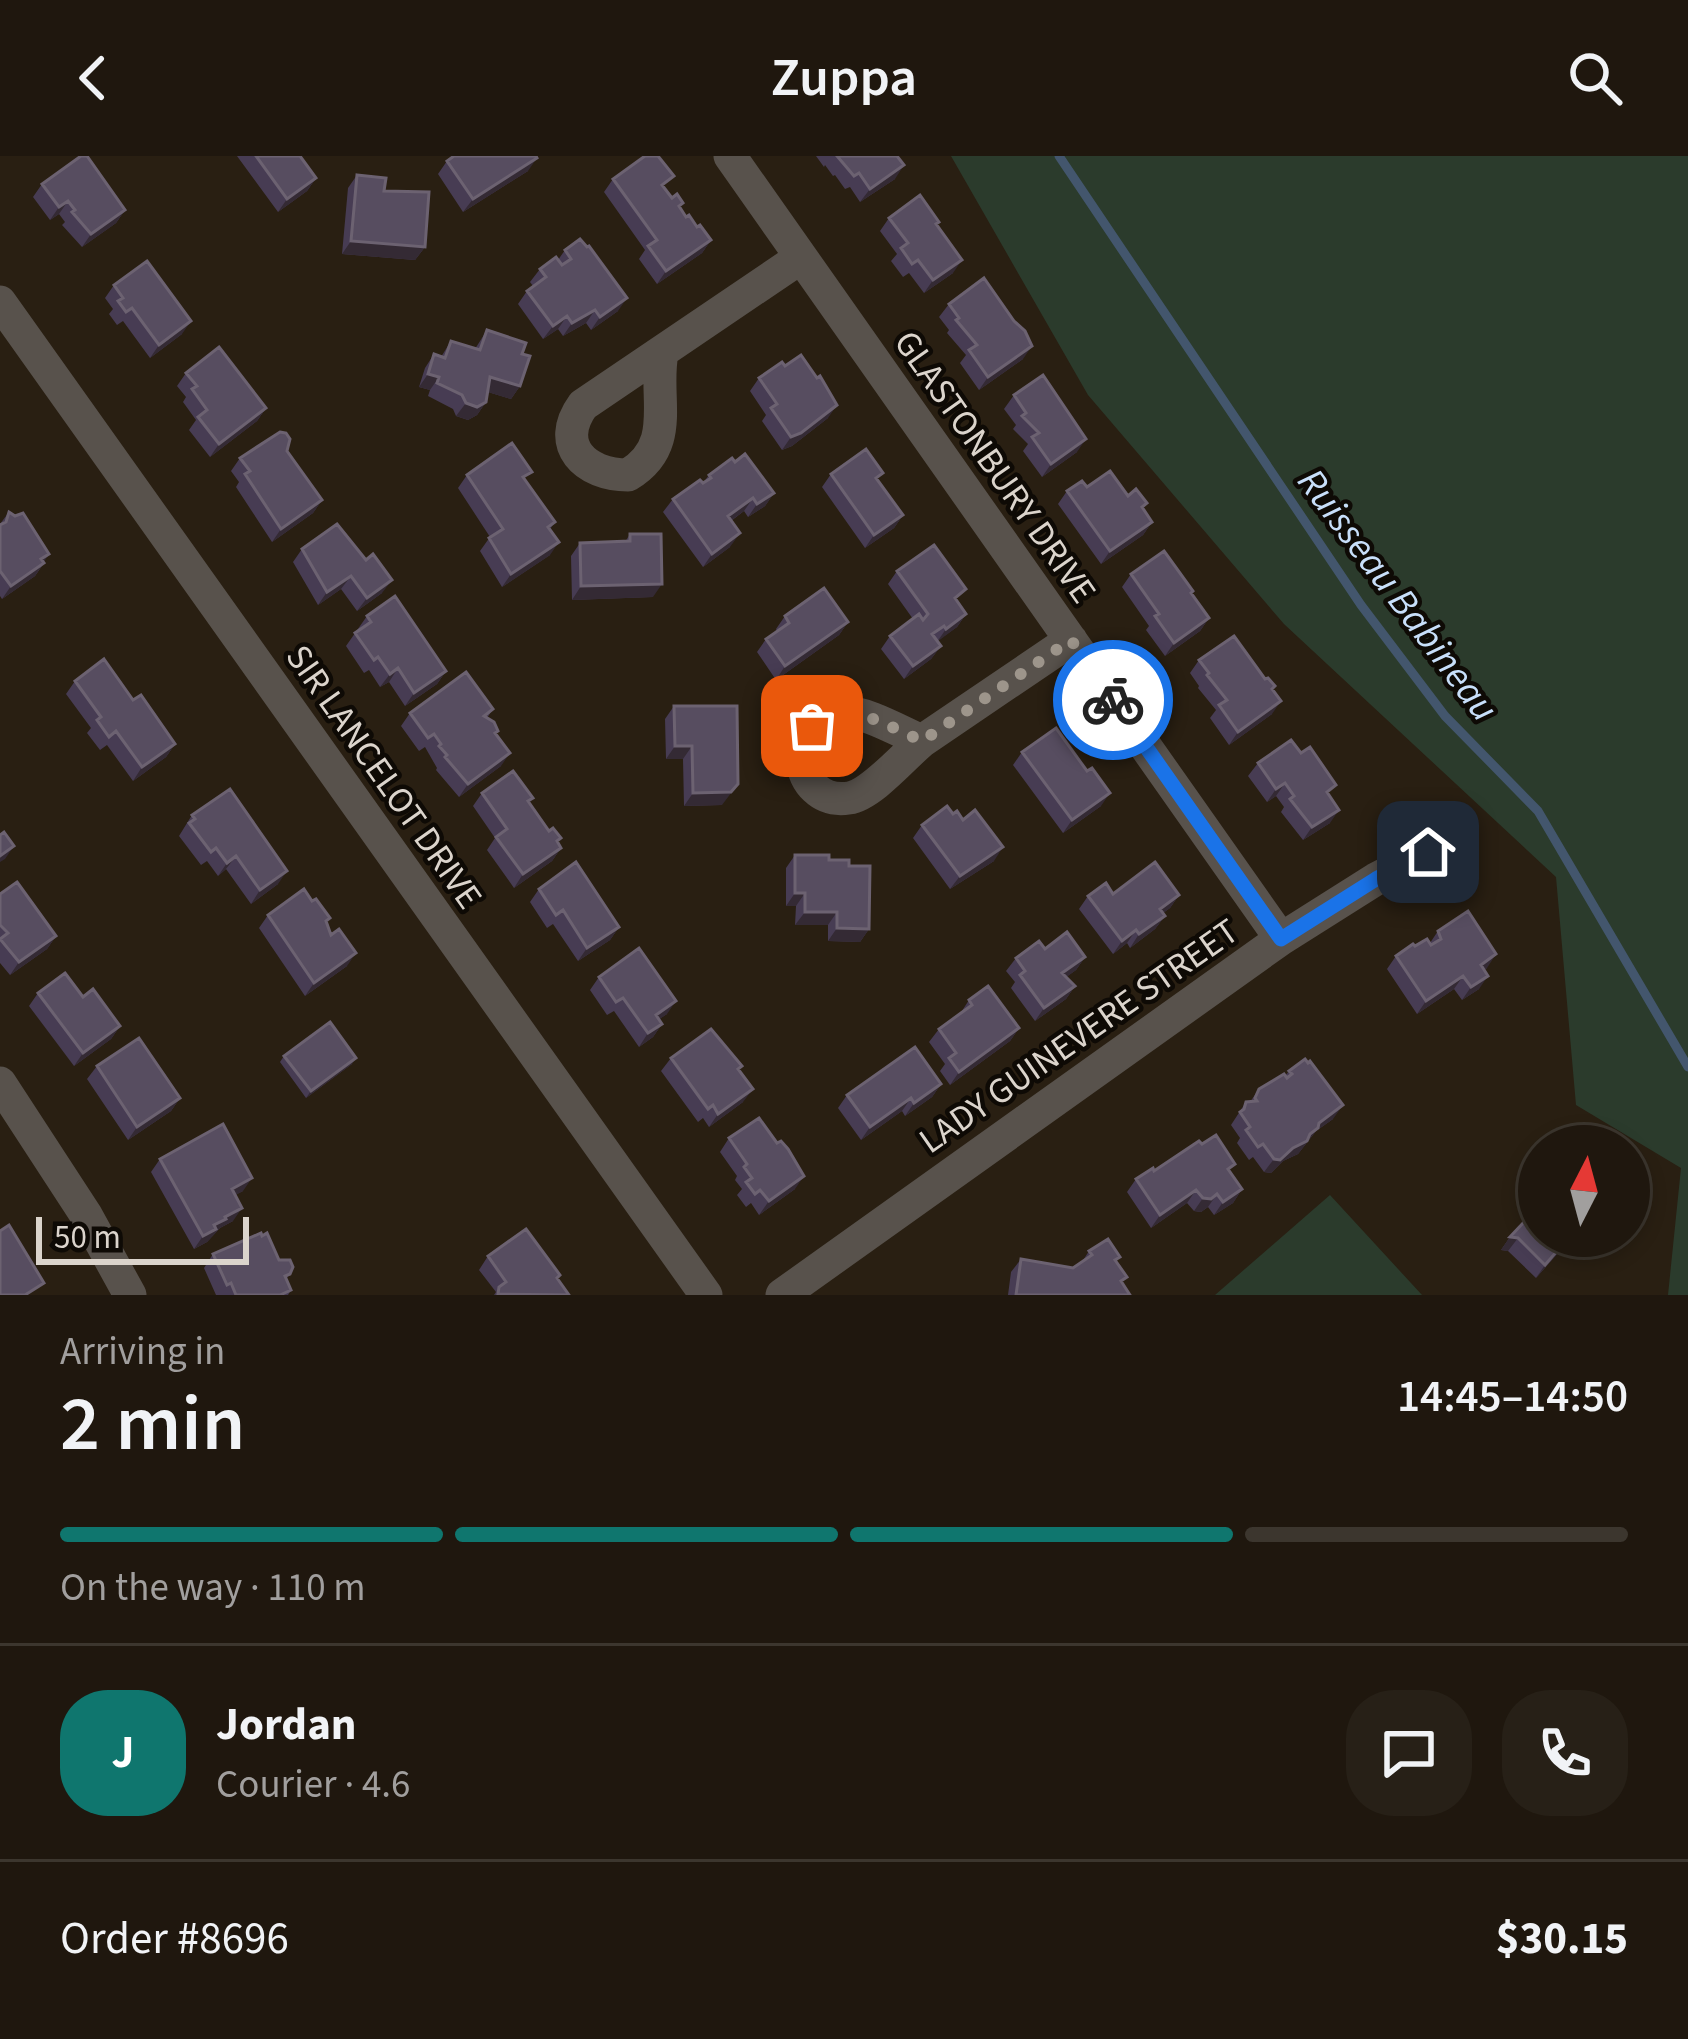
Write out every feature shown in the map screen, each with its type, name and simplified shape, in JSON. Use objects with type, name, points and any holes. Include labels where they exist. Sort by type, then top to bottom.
[{"type":"street","name":"GLASTONBURY DRIVE","points":[[730,156],[1281,939]]},
{"type":"street","points":[[662,352],[800,258]]},
{"type":"street","name":"SIR LANCELOT DRIVE","points":[[0,302],[706,1295]]},
{"type":"street","points":[[922,741],[1071,640]]},
{"type":"street","name":"LADY GUINEVERE STREET","points":[[782,1295],[1281,939],[1428,852]]},
{"type":"street","points":[[0,1083],[86,1214],[130,1295]]},
{"type":"green space","points":[[951,156],[1688,156],[1688,1295],[1668,1295],[1681,1168],[1650,1149],[1650,1125],[1609,1125],[1576,1105],[1556,877],[1284,624],[1088,395]]},
{"type":"green space","points":[[1330,1195],[1422,1295],[1215,1295]]},
{"type":"building","points":[[87,156],[125,210],[91,234],[68,201],[59,207],[42,184]]},
{"type":"building","points":[[256,156],[300,156],[316,178],[287,199]]},
{"type":"building","points":[[454,156],[537,158],[473,199],[447,161]]},
{"type":"building","points":[[645,156],[658,156],[674,176],[662,185],[672,198],[677,194],[686,217],[711,240],[666,271],[648,246],[657,240],[613,179]]},
{"type":"building","points":[[837,156],[897,156],[904,165],[870,189]]},
{"type":"building","points":[[357,175],[386,178],[384,191],[429,192],[425,247],[351,241]]},
{"type":"building","points":[[920,195],[962,260],[933,280],[918,260],[912,264],[901,248],[908,243],[889,218]]},
{"type":"building","points":[[580,239],[627,298],[600,317],[595,310],[572,323],[567,316],[553,326],[527,291],[546,277],[540,269],[556,257],[562,265],[571,259],[565,250]]},
{"type":"building","points":[[147,261],[191,321],[159,345],[132,308],[126,312],[114,285]]},
{"type":"building","points":[[984,278],[1032,346],[988,377],[969,350],[977,345],[949,304]]},
{"type":"building","points":[[487,330],[526,343],[522,354],[530,356],[520,386],[490,377],[486,402],[477,407],[437,383],[439,377],[428,374],[434,354],[445,358],[451,341],[480,350]]},
{"type":"building","points":[[219,347],[266,408],[219,444],[198,417],[207,410],[186,373]]},
{"type":"building","points":[[801,355],[837,405],[791,437],[771,408],[777,404],[759,378]]},
{"type":"building","points":[[1043,375],[1086,439],[1051,464],[1032,437],[1039,433],[1022,416],[1026,413],[1014,395]]},
{"type":"building","points":[[280,432],[290,439],[287,451],[322,500],[281,529],[245,474],[250,471],[240,458]]},
{"type":"building","points":[[512,443],[532,472],[523,477],[555,522],[548,527],[559,542],[511,574],[489,538],[503,529],[467,475]]},
{"type":"building","points":[[866,449],[883,473],[876,478],[903,515],[874,535],[831,474]]},
{"type":"building","points":[[745,454],[774,493],[757,504],[753,498],[728,516],[740,533],[712,554],[673,499]]},
{"type":"building","points":[[1110,471],[1128,496],[1136,489],[1147,503],[1142,507],[1152,522],[1110,551],[1067,491],[1082,481],[1087,487]]},
{"type":"building","points":[[9,512],[23,513],[49,554],[41,559],[44,563],[11,586],[0,571],[0,525]]},
{"type":"building","points":[[337,524],[366,560],[373,554],[392,580],[367,598],[351,576],[327,592],[302,549]]},
{"type":"building","points":[[630,534],[661,534],[662,584],[581,586],[580,543],[630,541]]},
{"type":"building","points":[[934,545],[966,589],[955,598],[966,614],[932,634],[941,646],[913,666],[890,636],[919,614],[923,620],[928,614],[897,571]]},
{"type":"building","points":[[1164,551],[1209,618],[1174,643],[1131,574]]},
{"type":"building","points":[[824,588],[848,622],[785,666],[766,639],[789,623],[785,616]]},
{"type":"building","points":[[395,596],[446,671],[414,693],[398,668],[390,674],[355,633],[371,622],[367,616]]},
{"type":"building","points":[[1234,636],[1275,686],[1272,689],[1281,701],[1238,732],[1219,705],[1227,700],[1199,660]]},
{"type":"building","points":[[104,659],[133,700],[141,695],[175,744],[142,767],[116,731],[109,737],[75,681]]},
{"type":"building","points":[[466,672],[493,709],[484,716],[494,722],[495,733],[510,753],[468,784],[445,757],[434,734],[428,738],[410,713]]},
{"type":"building","points":[[674,706],[737,706],[738,784],[731,792],[693,793],[692,746],[675,746]]},
{"type":"building","points":[[1056,728],[1087,771],[1092,768],[1110,793],[1072,820],[1022,752]]},
{"type":"building","points":[[1291,740],[1301,753],[1310,747],[1336,785],[1327,792],[1339,810],[1312,827],[1290,799],[1294,796],[1285,783],[1276,789],[1258,763]]},
{"type":"building","points":[[513,771],[549,831],[553,828],[561,838],[557,841],[561,848],[523,874],[496,837],[507,829],[482,793]]},
{"type":"building","points":[[230,789],[287,871],[260,890],[236,856],[227,863],[216,848],[211,852],[189,823],[195,819],[192,815]]},
{"type":"building","points":[[947,806],[963,820],[975,810],[1003,847],[960,876],[922,825]]},
{"type":"building","points":[[4,832],[14,846],[0,856],[0,835]]},
{"type":"building","points":[[795,855],[829,855],[829,860],[849,860],[849,866],[870,866],[869,929],[837,928],[837,912],[805,912],[805,893],[795,893]]},
{"type":"building","points":[[576,862],[619,927],[587,948],[563,910],[556,915],[539,889]]},
{"type":"building","points":[[1155,862],[1179,895],[1160,909],[1165,916],[1122,941],[1088,896],[1106,883],[1113,894]]},
{"type":"building","points":[[17,882],[56,936],[19,962],[0,939],[8,933],[0,925],[0,894]]},
{"type":"building","points":[[304,889],[330,918],[326,921],[331,935],[339,929],[356,953],[314,983],[268,915]]},
{"type":"building","points":[[1468,911],[1496,954],[1481,965],[1488,976],[1471,987],[1463,976],[1426,1001],[1396,956],[1413,944],[1427,939],[1431,945],[1441,939],[1438,931]]},
{"type":"building","points":[[1067,932],[1085,957],[1062,973],[1075,986],[1044,1008],[1020,975],[1025,971],[1016,958],[1039,941],[1045,949]]},
{"type":"building","points":[[639,948],[676,1001],[656,1015],[662,1024],[648,1033],[623,998],[616,1002],[599,977]]},
{"type":"building","points":[[65,973],[83,997],[93,989],[120,1026],[83,1053],[38,993]]},
{"type":"building","points":[[988,986],[1019,1028],[959,1072],[949,1058],[956,1053],[939,1029],[972,1005],[969,1000]]},
{"type":"building","points":[[330,1022],[356,1058],[311,1091],[284,1056]]},
{"type":"building","points":[[711,1029],[742,1066],[738,1069],[753,1089],[718,1114],[713,1105],[708,1109],[671,1058]]},
{"type":"building","points":[[139,1038],[180,1098],[137,1127],[97,1066]]},
{"type":"building","points":[[915,1047],[941,1084],[870,1127],[847,1095]]},
{"type":"building","points":[[1305,1059],[1343,1105],[1319,1123],[1307,1141],[1280,1160],[1274,1159],[1263,1144],[1258,1147],[1240,1112],[1246,1102],[1257,1101],[1259,1089],[1284,1074],[1287,1078]]},
{"type":"building","points":[[759,1118],[777,1143],[781,1141],[788,1149],[804,1176],[769,1201],[746,1182],[752,1178],[744,1167],[747,1164],[729,1138]]},
{"type":"building","points":[[223,1124],[252,1178],[232,1189],[242,1208],[203,1236],[160,1159]]},
{"type":"building","points":[[1216,1135],[1235,1164],[1228,1169],[1242,1189],[1223,1202],[1217,1194],[1203,1198],[1196,1190],[1160,1215],[1136,1179]]},
{"type":"building","points":[[9,1225],[44,1283],[25,1295],[0,1295],[0,1231]]},
{"type":"building","points":[[526,1229],[569,1295],[498,1294],[506,1282],[488,1256]]},
{"type":"building","points":[[267,1233],[279,1260],[290,1260],[293,1267],[285,1276],[291,1290],[280,1295],[236,1295],[213,1254]]},
{"type":"building","points":[[1108,1239],[1120,1257],[1115,1260],[1127,1277],[1121,1281],[1130,1295],[1016,1295],[1021,1259],[1073,1268]]},
{"type":"waterway","name":"Ruisseau Babineau","points":[[1059,156],[1361,605],[1445,716],[1538,811],[1688,1067]]},
{"type":"way so far","points":[[812,726],[830,715],[850,712],[922,741],[1071,640],[1113,700]]},
{"type":"route","points":[[1113,700],[1281,939],[1428,852]]}]
